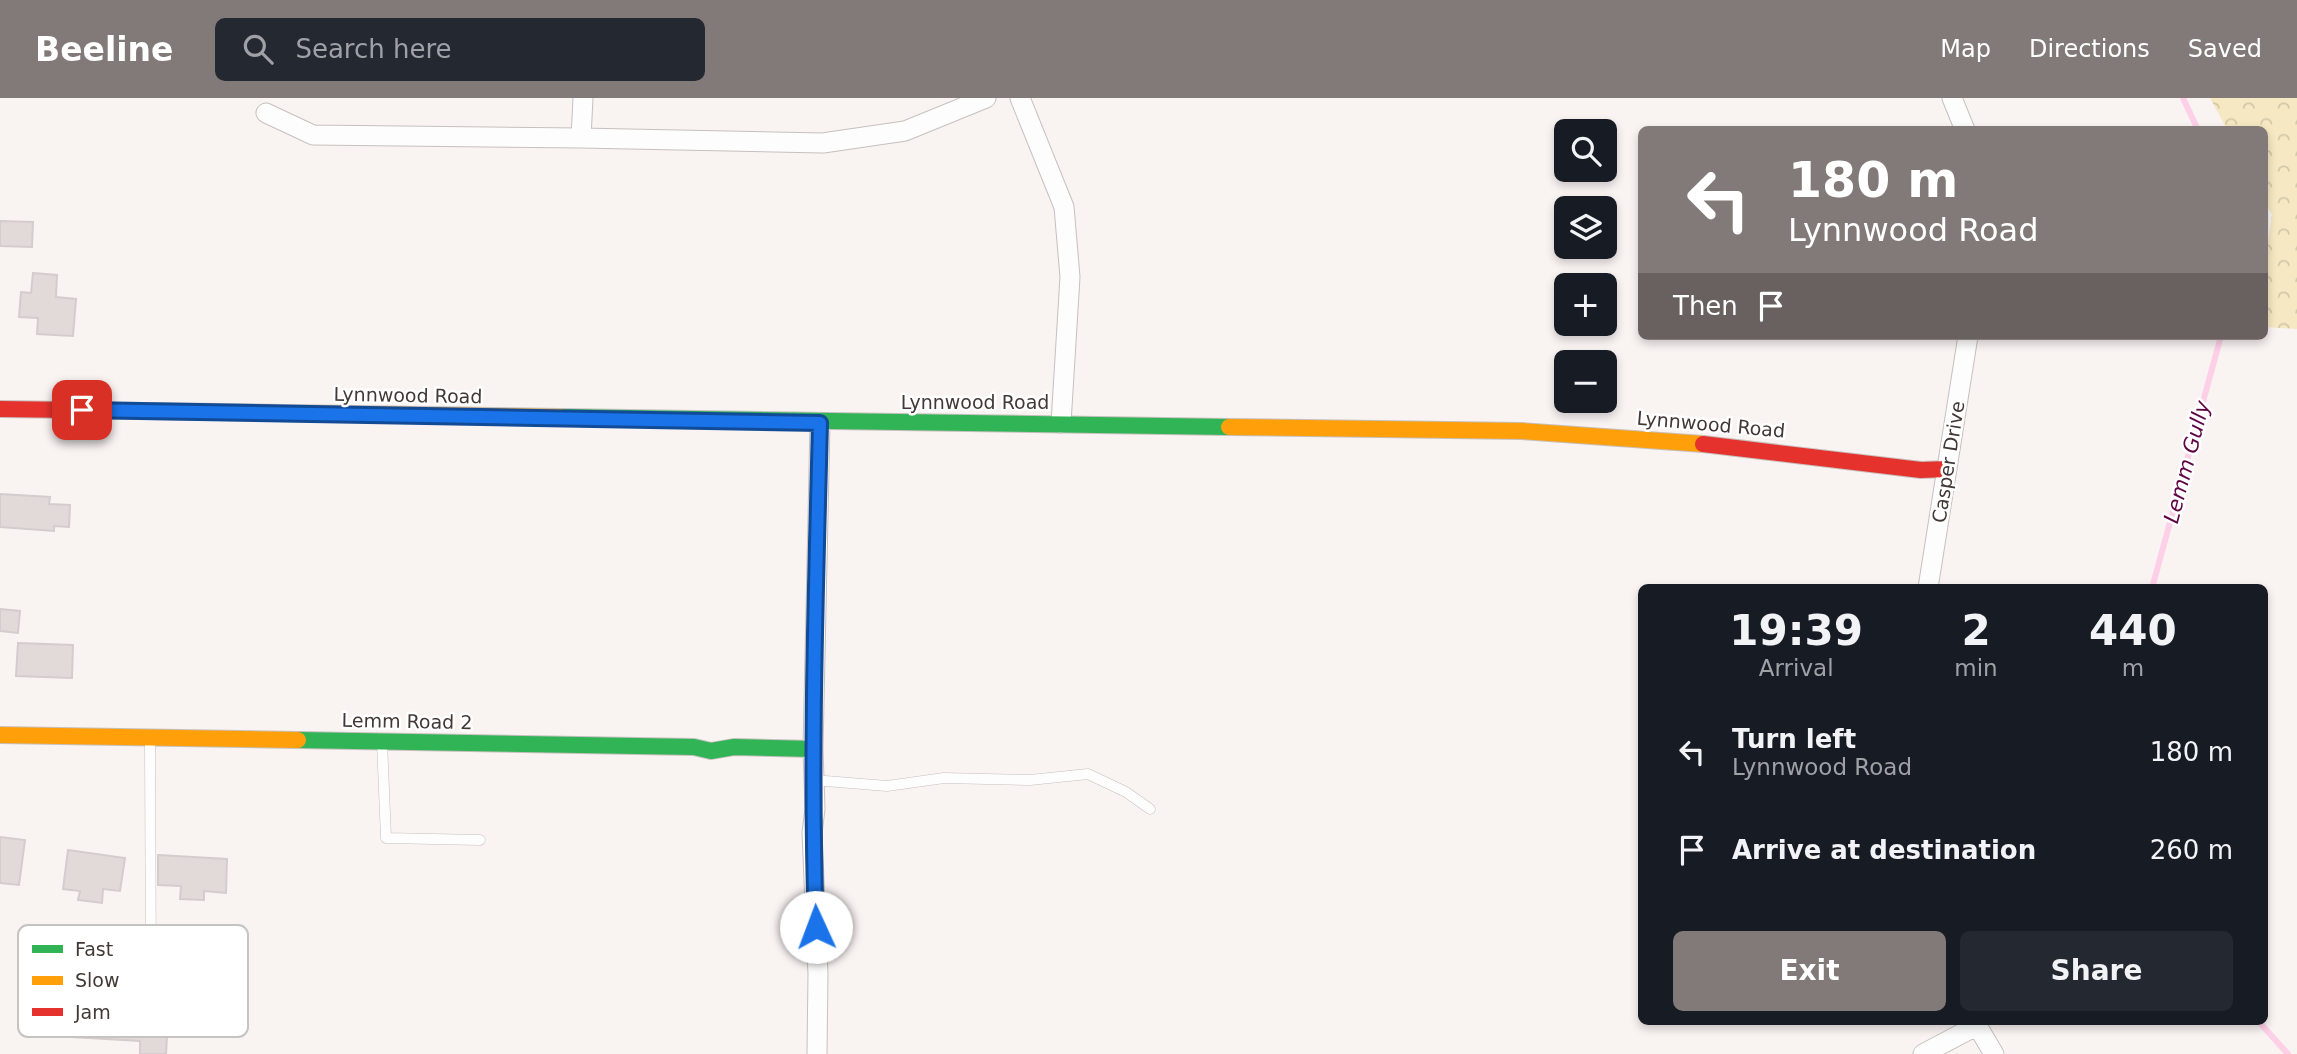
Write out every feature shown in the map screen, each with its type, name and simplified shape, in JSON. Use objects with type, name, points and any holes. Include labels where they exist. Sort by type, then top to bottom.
[{"type":"street","points":[[581,138],[583,98]]},
{"type":"street","points":[[266,113],[313,135],[823,143],[905,131],[958,112],[986,98]]},
{"type":"street","points":[[1020,98],[1064,207],[1070,277],[1061,423]]},
{"type":"street","points":[[1952,98],[1963,126]]},
{"type":"street","name":"Casper Drive","points":[[1929,584],[1967,340]]},
{"type":"street","name":"Lynnwood Road","points":[[0,409],[820,423],[1061,423],[1521,431],[1710,444],[1921,470],[1947,469]]},
{"type":"street","points":[[817,1054],[813,749],[820,423]]},
{"type":"street","name":"Lemm Road 2","points":[[0,735],[694,747],[711,751],[734,747],[813,749]]},
{"type":"street","points":[[1923,1054],[1974,1025]]},
{"type":"street","points":[[1977,1025],[1994,1054]]},
{"type":"lane","points":[[150,738],[151,925]]},
{"type":"lane","points":[[382,742],[386,838],[480,840]]},
{"type":"lane","points":[[813,780],[887,786],[944,778],[1030,779],[1088,774],[1126,792],[1150,809]]},
{"type":"green space","points":[[2210,98],[2297,98],[2297,329],[2268,327],[2268,242],[2272,215],[2268,208],[2268,126],[2225,126]]},
{"type":"building","points":[[0,221],[33,222],[32,247],[0,246]]},
{"type":"building","points":[[33,273],[57,275],[56,297],[76,299],[73,336],[37,334],[38,318],[19,317],[21,292],[31,293]]},
{"type":"building","points":[[0,494],[50,497],[49,504],[70,505],[69,527],[54,526],[54,531],[0,527]]},
{"type":"building","points":[[0,609],[20,611],[18,633],[0,631]]},
{"type":"building","points":[[18,643],[73,645],[72,678],[16,676]]},
{"type":"building","points":[[0,837],[25,840],[19,885],[0,883]]},
{"type":"building","points":[[68,850],[125,858],[120,891],[103,889],[102,903],[78,900],[80,891],[63,889]]},
{"type":"building","points":[[158,855],[227,859],[226,893],[204,891],[204,900],[180,899],[181,886],[158,885]]},
{"type":"building","points":[[72,1037],[167,1037],[166,1054],[140,1054],[140,1041]]},
{"type":"waterway","name":"Lemm Gully","points":[[2183,98],[2196,126]]},
{"type":"waterway","name":"Lemm Gully","points":[[2153,584],[2220,340]]},
{"type":"waterway","name":"Lemm Gully","points":[[2262,1025],[2288,1054]]},
{"type":"traffic: fast","points":[[561,417],[1229,427]]},
{"type":"traffic: fast","points":[[298,740],[694,747],[711,751],[734,747],[813,749]]},
{"type":"traffic: slow","points":[[284,413],[561,417]]},
{"type":"traffic: slow","points":[[1229,427],[1521,431],[1703,444]]},
{"type":"traffic: slow","points":[[0,735],[298,740]]},
{"type":"traffic: jam","points":[[0,409],[284,413]]},
{"type":"traffic: jam","points":[[1703,444],[1921,470],[1947,469]]},
{"type":"route","points":[[82,410],[820,423],[813,749],[815,809],[812,833],[816,927]]}]
